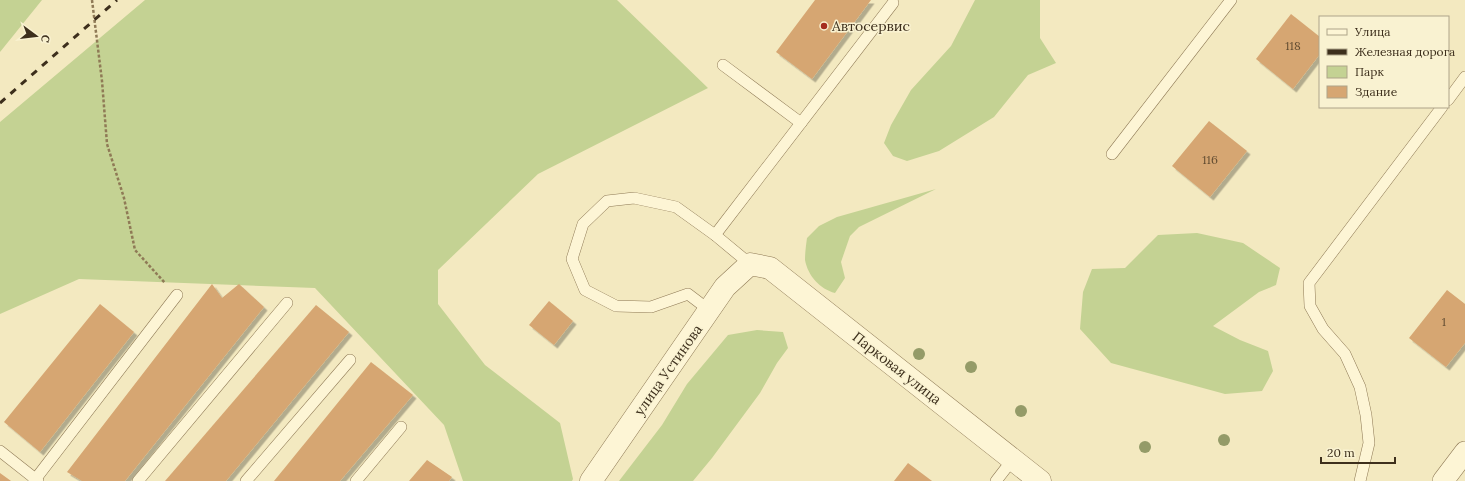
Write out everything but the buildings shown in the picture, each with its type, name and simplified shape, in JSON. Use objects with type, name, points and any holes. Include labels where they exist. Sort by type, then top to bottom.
[{"type":"street","name":"улица Устинова","points":[[591,481],[725,287],[750,264]]},
{"type":"street","name":"Парковая улица","points":[[750,264],[770,268],[1040,481]]},
{"type":"street","points":[[1443,481],[1465,452]]},
{"type":"lane","points":[[1112,154],[1231,0]]},
{"type":"lane","points":[[715,235],[894,2]]},
{"type":"lane","points":[[723,65],[801,123]]},
{"type":"lane","points":[[1449,99],[1465,77]]},
{"type":"lane","points":[[1360,481],[1369,443],[1366,415],[1360,387],[1345,354],[1323,329],[1310,306],[1309,283],[1441,108]]},
{"type":"lane","points":[[709,310],[688,294],[651,308],[616,306],[585,290],[572,259],[583,224],[606,201],[634,198],[676,207],[715,235],[750,264]]},
{"type":"lane","points":[[0,451],[35,480],[177,295]]},
{"type":"lane","points":[[138,481],[287,303]]},
{"type":"lane","points":[[246,481],[350,360]]},
{"type":"lane","points":[[356,481],[401,427]]},
{"type":"lane","points":[[996,481],[1013,459]]},
{"type":"path","points":[[92,0],[102,81],[107,144],[124,198],[135,250],[177,295]]},
{"type":"green space","points":[[0,0],[42,0],[0,52]]},
{"type":"green space","points":[[145,0],[617,0],[708,88],[538,174],[438,270],[438,304],[485,365],[560,423],[573,479],[572,481],[463,481],[444,425],[315,288],[79,279],[0,314],[0,122]]},
{"type":"green space","points":[[975,0],[1040,0],[1040,38],[1056,63],[1028,75],[994,117],[939,151],[907,161],[893,156],[884,143],[891,125],[911,90],[951,46]]},
{"type":"green space","points":[[936,189],[859,227],[850,236],[841,262],[845,278],[835,293],[824,288],[812,276],[805,260],[805,252],[807,238],[819,226],[837,217]]},
{"type":"green space","points":[[1197,233],[1243,243],[1280,268],[1276,285],[1259,292],[1213,326],[1240,340],[1268,351],[1273,371],[1262,391],[1225,394],[1111,363],[1080,329],[1083,292],[1092,269],[1125,268],[1158,235]]},
{"type":"green space","points":[[757,330],[783,332],[788,348],[777,363],[760,393],[693,481],[619,481],[662,425],[687,384],[728,335]]},
{"type":"railway","points":[[0,103],[117,0]]},
{"type":"place","name":"Автосервис","points":[[824,26]]}]
